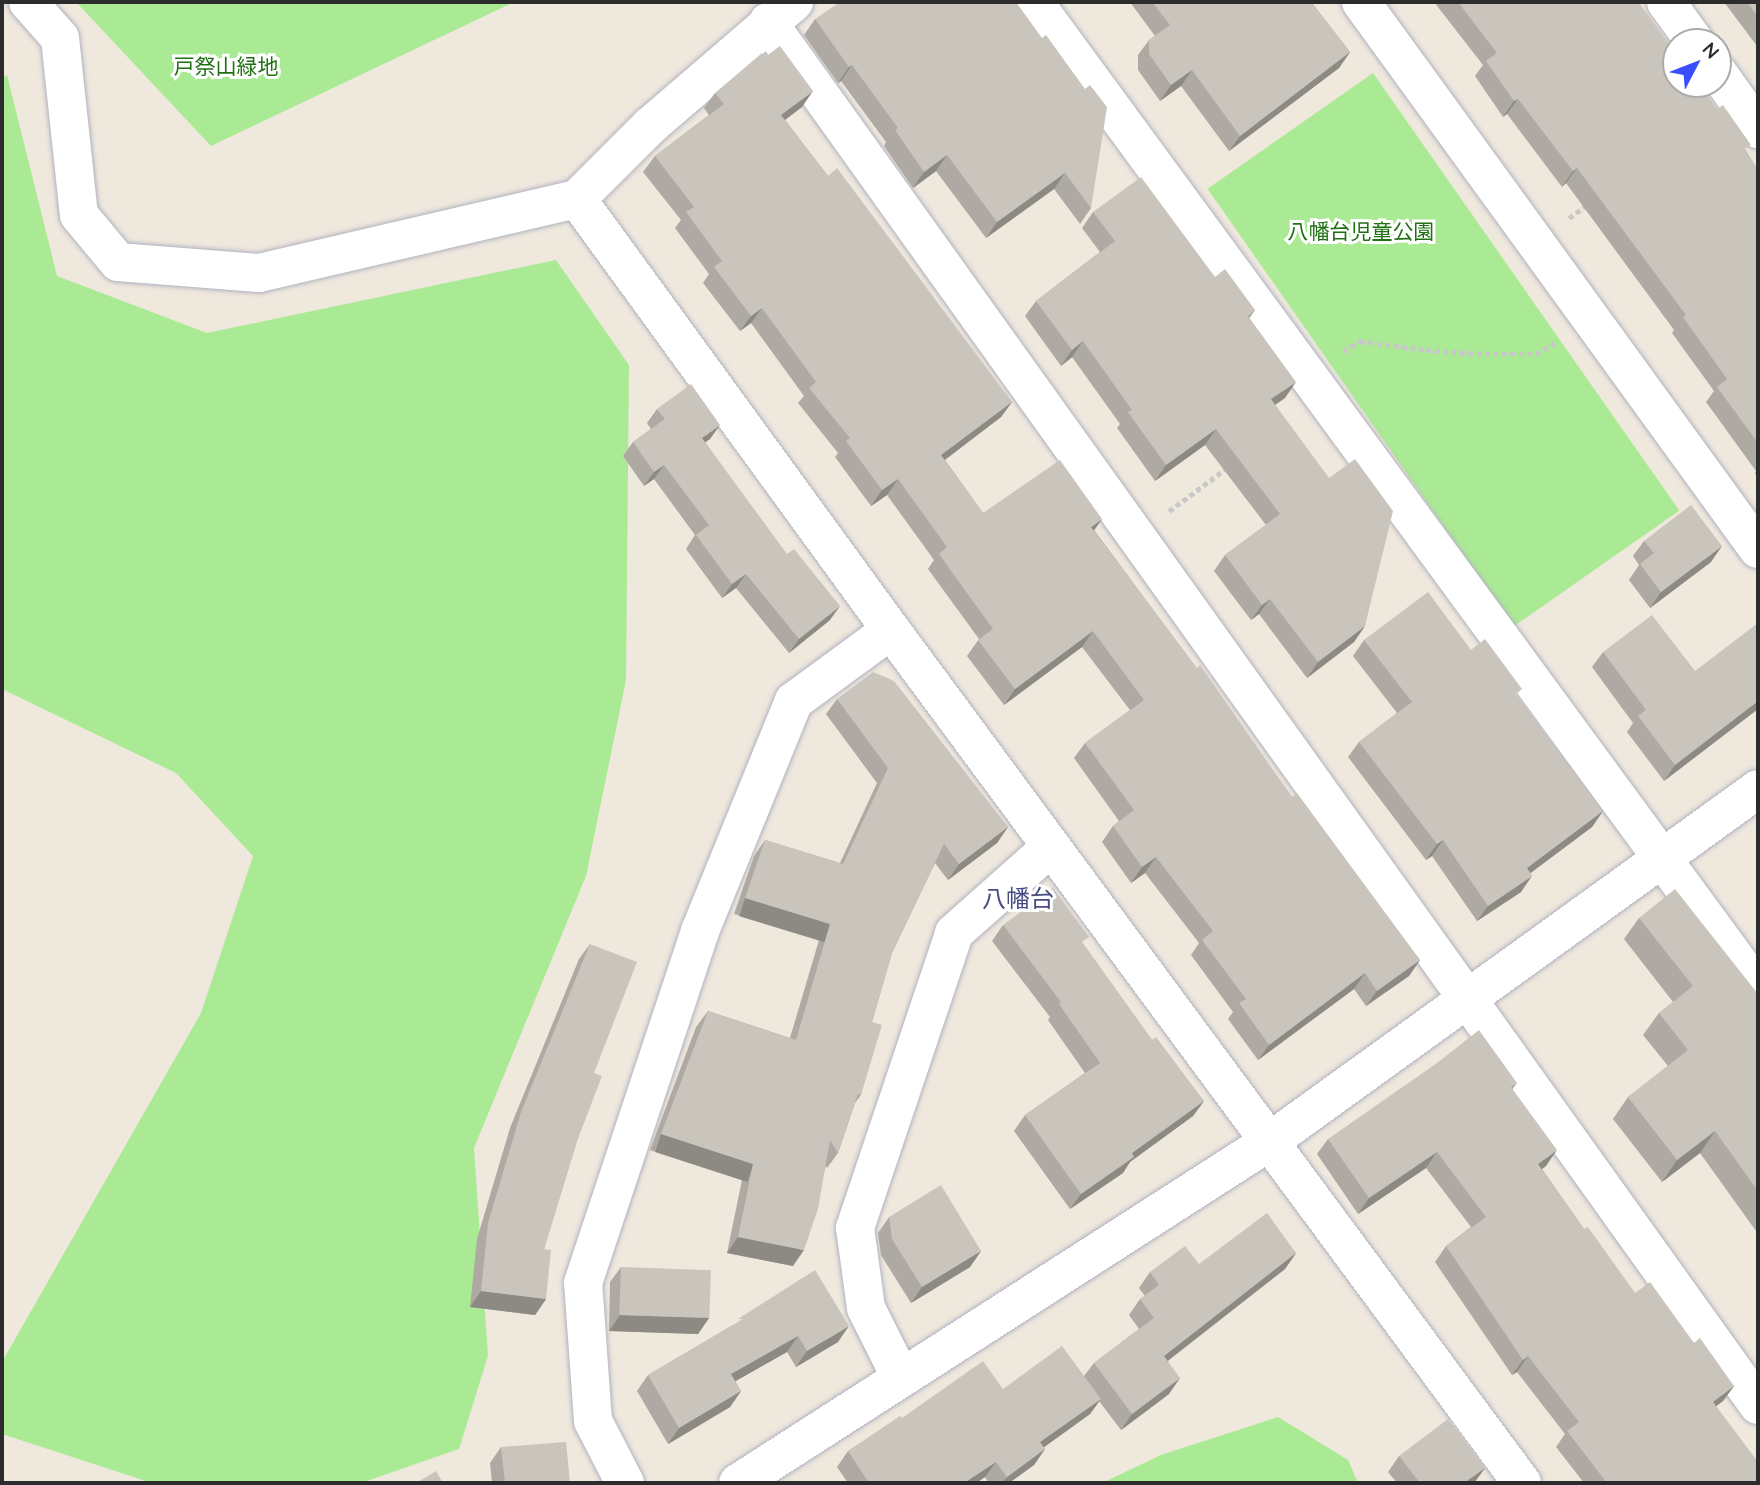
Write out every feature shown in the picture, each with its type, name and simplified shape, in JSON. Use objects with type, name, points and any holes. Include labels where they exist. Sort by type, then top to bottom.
[{"type":"street","points":[[27,2],[60,38],[79,215],[118,262],[259,272],[577,200],[650,126],[781,12],[1135,536],[1758,1405]]},
{"type":"street","points":[[1034,2],[1758,989]]},
{"type":"street","points":[[1361,2],[1758,549]]},
{"type":"street","points":[[1666,2],[1685,28]]},
{"type":"street","points":[[1732,93],[1758,129]]},
{"type":"street","points":[[577,200],[891,630],[1522,1483]]},
{"type":"street","points":[[625,1483],[593,1421],[583,1283],[700,931],[794,701],[891,630]]},
{"type":"street","points":[[738,1483],[1269,1142],[1758,789]]},
{"type":"street","points":[[901,1378],[866,1308],[855,1228],[954,933],[1051,847]]},
{"type":"path","points":[[1536,243],[1591,202]]},
{"type":"path","points":[[1308,377],[1360,341],[1426,350],[1536,354],[1562,340],[1591,318]]},
{"type":"path","points":[[1135,536],[1235,462]]},
{"type":"green space","name":"戸祭山緑地","points":[[76,2],[514,2],[211,146]]},
{"type":"green space","name":"八幡台児童公園","points":[[1373,73],[1679,510],[1514,626],[1208,189]]},
{"type":"green space","points":[[7,75],[57,276],[207,333],[556,260],[629,365],[626,680],[586,876],[474,1148],[488,1356],[459,1449],[361,1483],[152,1483],[2,1434],[2,1362],[201,1013],[253,856],[176,773],[2,689],[2,78]]},
{"type":"green space","points":[[1278,1417],[1348,1460],[1358,1483],[1102,1483],[1161,1455]]},
{"type":"building","points":[[840,2],[1016,2],[1042,38],[1046,35],[1085,89],[1090,85],[1107,107],[1091,208],[1065,173],[997,222],[947,155],[924,172],[895,130],[898,128],[815,19]]},
{"type":"building","points":[[1152,2],[1311,2],[1350,52],[1240,136],[1192,70],[1171,85],[1149,54],[1149,40],[1170,25]]},
{"type":"building","points":[[1458,2],[1638,2],[1662,34],[1662,98],[1709,98],[1717,109],[1723,105],[1751,145],[1744,149],[1758,170],[1758,443],[1717,387],[1727,379],[1683,317],[1686,315],[1577,168],[1573,171],[1518,99],[1514,101],[1486,61],[1497,53]]},
{"type":"building","points":[[1747,2],[1758,2],[1758,17]]},
{"type":"building","points":[[780,46],[813,91],[781,115],[828,176],[837,168],[1012,402],[941,455],[983,513],[1060,460],[1102,519],[1091,527],[1197,668],[1200,665],[1292,797],[1297,793],[1420,960],[1377,991],[1365,973],[1269,1045],[1239,1003],[1246,999],[1202,940],[1213,931],[1156,857],[1142,867],[1113,826],[1134,810],[1085,743],[1144,700],[1093,631],[1015,689],[978,640],[993,629],[939,554],[947,547],[898,479],[882,490],[846,441],[850,438],[809,388],[816,382],[762,308],[751,316],[714,267],[722,261],[686,212],[694,207],[655,156],[724,104],[715,93],[762,53],[765,57]]},
{"type":"building","points":[[1141,177],[1215,277],[1225,269],[1255,310],[1248,316],[1296,382],[1271,399],[1329,478],[1355,459],[1393,511],[1365,626],[1318,662],[1270,599],[1262,605],[1225,555],[1280,514],[1216,429],[1166,465],[1128,412],[1132,410],[1083,341],[1072,350],[1036,301],[1115,241],[1093,212]]},
{"type":"building","points":[[691,384],[720,425],[702,438],[787,554],[794,549],[840,606],[799,639],[746,574],[732,584],[696,535],[709,525],[664,465],[654,472],[633,442],[665,419],[657,409]]},
{"type":"building","points":[[1691,505],[1722,546],[1661,592],[1640,564],[1654,553],[1644,541]]},
{"type":"building","points":[[1428,592],[1471,650],[1485,639],[1522,689],[1515,695],[1603,811],[1527,868],[1532,876],[1488,906],[1443,840],[1437,844],[1359,742],[1412,702],[1364,640]]},
{"type":"building","points":[[1652,615],[1695,671],[1758,623],[1758,701],[1675,765],[1638,716],[1646,710],[1603,652]]},
{"type":"building","points":[[873,672],[894,681],[1008,827],[959,864],[944,844],[892,953],[872,1022],[882,1025],[861,1095],[858,1094],[838,1153],[830,1140],[818,1209],[804,1250],[738,1237],[753,1164],[661,1134],[708,1011],[796,1040],[830,924],[745,898],[765,840],[843,864],[888,768],[837,699]]},
{"type":"building","points":[[1053,888],[1089,937],[1082,942],[1152,1040],[1156,1037],[1204,1101],[1132,1153],[1134,1157],[1081,1194],[1025,1115],[1100,1063],[1059,1004],[1061,1002],[1003,925]]},
{"type":"building","points":[[1675,889],[1758,994],[1758,1191],[1715,1131],[1677,1160],[1628,1097],[1688,1050],[1659,1013],[1693,986],[1639,918]]},
{"type":"building","points":[[590,944],[637,962],[594,1073],[602,1076],[576,1144],[544,1249],[551,1250],[546,1299],[481,1291],[488,1223],[521,1112]]},
{"type":"building","points":[[1479,1030],[1517,1083],[1511,1087],[1557,1150],[1538,1164],[1584,1229],[1588,1227],[1635,1293],[1650,1282],[1694,1343],[1700,1338],[1734,1386],[1713,1402],[1758,1462],[1758,1483],[1607,1483],[1567,1431],[1579,1422],[1528,1356],[1523,1360],[1446,1246],[1486,1217],[1437,1152],[1369,1198],[1328,1139],[1437,1063]]},
{"type":"building","points":[[941,1185],[981,1251],[922,1287],[892,1239],[889,1217]]},
{"type":"building","points":[[1267,1213],[1296,1253],[1164,1356],[1180,1378],[1132,1414],[1094,1363],[1154,1318],[1140,1299],[1159,1285],[1150,1272],[1185,1246],[1199,1264]]},
{"type":"building","points":[[621,1267],[711,1270],[709,1318],[619,1315]]},
{"type":"building","points":[[815,1270],[849,1326],[807,1351],[798,1336],[731,1374],[741,1391],[679,1428],[648,1375],[743,1319],[738,1319]]},
{"type":"building","points":[[1062,1346],[1101,1399],[1040,1442],[1045,1449],[1007,1477],[996,1462],[964,1483],[869,1483],[848,1451],[900,1416],[902,1418],[983,1361],[1003,1389]]},
{"type":"building","points":[[1448,1419],[1485,1468],[1464,1483],[1420,1483],[1399,1456]]},
{"type":"building","points":[[566,1442],[570,1483],[505,1483],[501,1447]]},
{"type":"building","points":[[436,1471],[443,1483],[416,1483]]},
{"type":"district","name":"八幡台","points":[[1018,899]]}]
